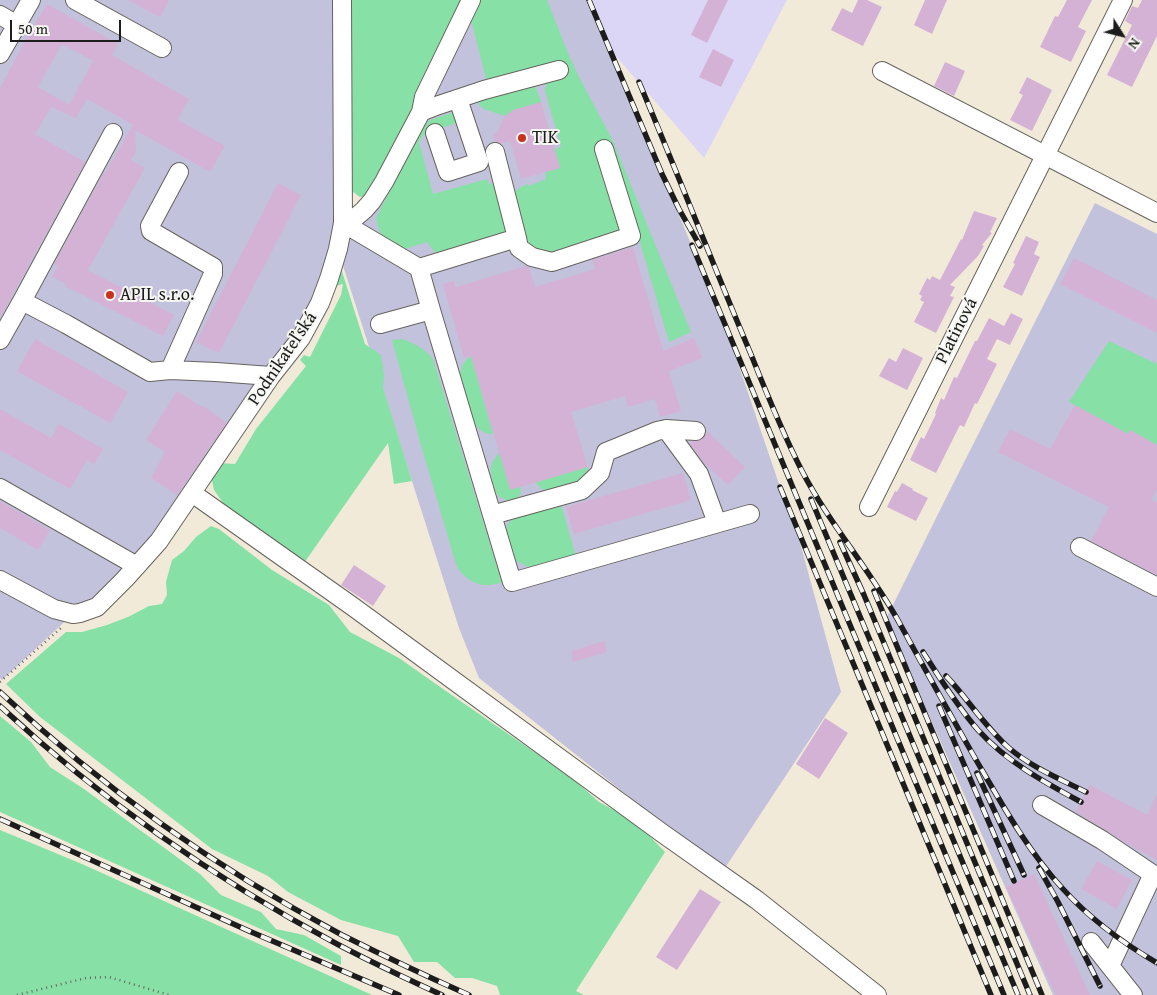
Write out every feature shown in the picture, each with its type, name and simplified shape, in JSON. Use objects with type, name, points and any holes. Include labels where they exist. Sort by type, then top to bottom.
[{"type":"street","points":[[0,54],[31,0]]},
{"type":"street","points":[[74,0],[162,48]]},
{"type":"street","name":"Podnikateľská","points":[[73,614],[97,607],[159,541],[271,376],[301,338],[320,303],[338,249],[343,223],[342,0]]},
{"type":"street","points":[[343,223],[364,210],[384,182],[421,112],[424,97],[471,0]]},
{"type":"street","name":"Platinová","points":[[869,507],[1123,0]]},
{"type":"street","points":[[0,15],[17,25]]},
{"type":"street","points":[[421,112],[484,90],[560,70]]},
{"type":"street","points":[[882,71],[1157,213]]},
{"type":"street","points":[[435,133],[448,172],[479,162],[458,99]]},
{"type":"street","points":[[0,340],[113,133]]},
{"type":"street","points":[[495,152],[519,248],[532,257],[552,262],[631,236],[604,149]]},
{"type":"street","points":[[170,370],[213,274],[213,267],[151,231],[150,226],[179,172]]},
{"type":"street","points":[[343,223],[419,268],[512,582],[750,514]]},
{"type":"street","points":[[419,268],[517,238]]},
{"type":"street","points":[[22,301],[150,372],[170,370],[271,376]]},
{"type":"street","points":[[380,324],[431,310]]},
{"type":"street","points":[[492,515],[582,490],[600,473],[606,452],[657,431],[666,429],[696,431]]},
{"type":"street","points":[[666,429],[698,474],[717,523]]},
{"type":"street","points":[[0,488],[137,566]]},
{"type":"street","points":[[192,493],[352,606],[662,833],[757,900],[877,995]]},
{"type":"street","points":[[1080,547],[1157,587]]},
{"type":"street","points":[[0,580],[54,609],[73,614]]},
{"type":"street","points":[[1042,805],[1102,840],[1155,875],[1110,966]]},
{"type":"street","points":[[1091,942],[1133,995]]},
{"type":"path","points":[[1,681],[64,625],[73,614]]},
{"type":"path","points":[[17,995],[86,978],[109,977],[169,995]]},
{"type":"shaded area","points":[[0,0],[342,0],[343,222],[357,216],[471,0],[590,0],[727,331],[780,487],[794,521],[841,692],[723,871],[479,678],[459,628],[338,250],[320,303],[125,579],[73,614],[2,680],[0,678]]},
{"type":"shaded area","points":[[589,0],[787,0],[704,158],[608,47]]},
{"type":"shaded area","points":[[1095,203],[1157,234],[1157,995],[1053,995],[886,619]]},
{"type":"green space","points":[[350,0],[463,0],[412,114],[368,195],[360,197],[349,189]]},
{"type":"green space","points":[[478,0],[547,0],[578,75],[613,141],[691,332],[669,342],[611,142],[598,146],[620,229],[616,234],[551,255],[532,248],[528,241],[514,195],[521,187],[546,179],[545,172],[560,168],[554,149],[561,147],[545,91],[546,84],[550,79],[488,86],[470,16]]},
{"type":"green space","points":[[531,85],[536,88],[541,102],[505,116],[484,109],[479,105],[480,100]]},
{"type":"green space","points":[[456,113],[459,121],[425,133],[419,142],[433,194],[487,179],[489,184],[498,182],[507,227],[504,234],[436,254],[427,242],[405,249],[387,240],[379,231],[376,218],[422,128],[430,120]]},
{"type":"green space","points":[[339,262],[365,344],[381,355],[384,375],[383,388],[412,481],[394,484],[388,443],[302,566],[228,510],[214,490],[211,476],[220,463],[235,464],[256,429],[306,366],[300,360],[304,355],[310,357],[341,295],[343,284],[332,287]]},
{"type":"green space","points":[[402,339],[419,347],[433,359],[502,583],[484,585],[474,582],[461,572],[456,564],[392,340]]},
{"type":"green space","points":[[1109,341],[1157,364],[1157,445],[1130,430],[1128,434],[1069,402]]},
{"type":"green space","points":[[471,356],[493,434],[487,434],[482,431],[474,422],[460,376],[463,364]]},
{"type":"green space","points":[[499,453],[520,487],[521,493],[516,500],[506,500],[496,493],[491,476],[491,468],[493,461]]},
{"type":"green space","points":[[588,467],[583,480],[547,490],[540,488],[536,482]]},
{"type":"green space","points":[[561,504],[577,560],[536,570],[516,561],[506,531],[509,523],[515,518]]},
{"type":"green space","points":[[211,526],[219,529],[272,570],[329,605],[350,632],[399,658],[572,778],[599,802],[636,822],[665,852],[576,991],[584,995],[500,995],[497,986],[472,978],[455,978],[437,962],[414,962],[398,936],[341,920],[288,892],[268,876],[212,849],[40,717],[6,684],[66,632],[82,632],[107,625],[149,606],[162,604],[167,595],[166,582],[172,560],[184,551],[196,537]]},
{"type":"green space","points":[[0,716],[31,742],[50,767],[84,789],[200,874],[221,895],[261,912],[276,929],[304,935],[341,956],[341,965],[0,812]]},
{"type":"green space","points":[[0,830],[82,864],[372,995],[0,995]]},
{"type":"building","points":[[128,0],[169,0],[160,17]]},
{"type":"building","points":[[708,0],[728,0],[707,43],[691,35]]},
{"type":"building","points":[[858,0],[867,0],[882,7],[863,46],[831,30],[842,8],[852,13]]},
{"type":"building","points":[[925,0],[947,0],[932,34],[914,25]]},
{"type":"building","points":[[1067,0],[1092,0],[1078,27],[1086,31],[1071,62],[1040,47],[1055,16],[1058,17]]},
{"type":"building","points":[[1142,0],[1157,0],[1157,36],[1132,87],[1107,75],[1132,25],[1125,21],[1132,6],[1138,8]]},
{"type":"building","points":[[47,4],[118,44],[112,55],[189,99],[178,120],[225,146],[210,172],[135,130],[136,152],[131,160],[145,168],[88,270],[174,315],[163,336],[65,286],[66,284],[52,277],[58,266],[54,264],[104,172],[133,125],[87,99],[76,118],[51,107],[35,134],[85,162],[0,318],[0,88]],"holes":[[[62,44],[93,61],[69,105],[38,87]]]},
{"type":"building","points":[[713,49],[734,60],[721,87],[699,77]]},
{"type":"building","points":[[945,62],[965,71],[954,96],[934,86]]},
{"type":"building","points":[[1027,77],[1052,90],[1032,131],[1010,120],[1023,95],[1019,93]]},
{"type":"building","name":"TIK","points":[[541,102],[560,168],[521,179],[510,141],[501,144],[495,142],[493,134],[498,131],[505,116],[513,110]]},
{"type":"building","points":[[278,183],[301,195],[219,353],[196,342]]},
{"type":"building","points":[[974,211],[997,218],[990,232],[992,233],[982,245],[984,246],[978,256],[950,285],[955,287],[950,296],[954,297],[936,333],[914,322],[924,302],[920,300],[922,296],[919,294],[927,278],[930,280],[932,276],[940,280],[962,240]]},
{"type":"building","points":[[1026,236],[1039,242],[1034,254],[1040,257],[1022,296],[1003,287]]},
{"type":"building","points":[[633,247],[663,351],[694,338],[702,358],[669,371],[681,411],[660,417],[655,399],[628,407],[625,396],[571,412],[588,467],[510,490],[471,356],[464,358],[443,284],[454,281],[456,287],[526,266],[529,267],[535,287],[595,269],[592,260]]},
{"type":"building","points":[[1074,258],[1157,300],[1157,333],[1060,284]]},
{"type":"building","points":[[1011,313],[1023,319],[1010,345],[997,339],[987,359],[997,364],[964,427],[960,425],[936,473],[910,460],[921,437],[924,439],[936,414],[941,398],[944,400],[954,377],[957,378],[975,341],[977,341],[989,318],[1004,326]]},
{"type":"building","points":[[35,339],[128,392],[110,423],[17,371]]},
{"type":"building","points":[[903,348],[923,358],[907,390],[879,376],[889,358],[896,362]]},
{"type":"building","points":[[177,391],[227,423],[177,495],[151,478],[165,452],[146,440]]},
{"type":"building","points":[[1075,405],[1128,434],[1130,430],[1157,445],[1157,489],[1151,500],[1157,502],[1157,575],[1091,541],[1109,507],[998,452],[1010,429],[1050,449]]},
{"type":"building","points":[[0,409],[51,438],[59,424],[103,449],[94,464],[87,460],[70,489],[0,450]]},
{"type":"building","points":[[707,431],[745,467],[728,485],[704,463],[690,443],[701,440]]},
{"type":"building","points":[[683,473],[691,500],[574,534],[566,507]]},
{"type":"building","points":[[902,483],[928,498],[916,521],[887,507],[895,491],[897,492]]},
{"type":"building","points":[[0,501],[50,530],[38,550],[0,528]]},
{"type":"building","points":[[354,565],[386,586],[373,606],[341,585]]},
{"type":"building","points":[[604,641],[607,652],[573,662],[571,651]]},
{"type":"building","points":[[825,718],[848,733],[819,779],[796,764]]},
{"type":"building","points":[[1090,785],[1147,815],[1157,795],[1157,860],[1076,812]]},
{"type":"building","points":[[1097,861],[1132,880],[1117,909],[1081,889]]},
{"type":"building","points":[[1034,874],[1090,995],[1056,995],[1006,887]]},
{"type":"building","points":[[700,889],[721,902],[677,970],[656,957]]},
{"type":"railway","points":[[589,0],[662,174],[700,246]]},
{"type":"railway","points":[[639,82],[774,412],[813,491],[889,604],[998,797],[1039,860],[1073,900],[1119,939],[1157,963]]},
{"type":"railway","points":[[692,245],[1004,995]]},
{"type":"railway","points":[[780,487],[991,995]]},
{"type":"railway","points":[[811,499],[1018,995]]},
{"type":"railway","points":[[840,542],[864,595],[1030,995]]},
{"type":"railway","points":[[874,591],[1042,995]]},
{"type":"railway","points":[[923,652],[963,711],[989,741],[1027,771],[1081,802]]},
{"type":"railway","points":[[946,676],[992,731],[1009,748],[1036,767],[1086,792]]},
{"type":"railway","points":[[0,692],[120,794],[206,854],[296,910],[342,935],[469,995]]},
{"type":"railway","points":[[0,706],[78,774],[203,865],[247,893],[337,944],[442,995]]},
{"type":"railway","points":[[939,706],[1014,881]]},
{"type":"railway","points":[[977,773],[1024,875]]},
{"type":"railway","points":[[0,819],[249,931],[399,995]]},
{"type":"railway","points":[[1039,868],[1100,986]]},
{"type":"place","name":"TIK","points":[[522,138]]},
{"type":"place","name":"APIL s.r.o.","points":[[110,295]]}]
